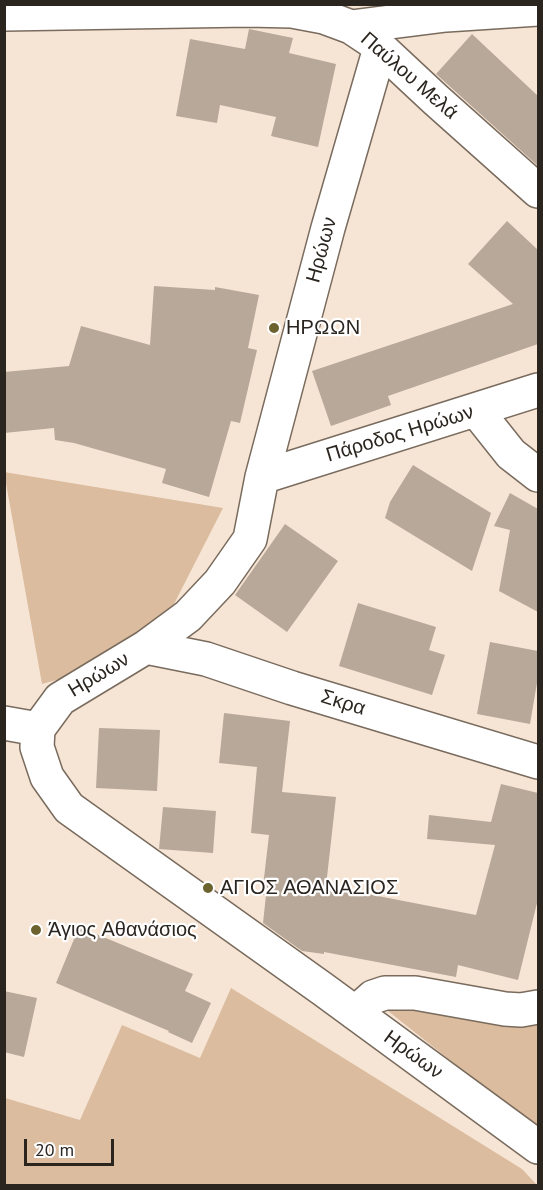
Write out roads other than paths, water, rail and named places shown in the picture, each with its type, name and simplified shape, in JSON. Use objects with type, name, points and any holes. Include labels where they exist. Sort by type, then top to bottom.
[{"type":"street","name":"Παύλου Μελά","points":[[4,14],[293,8],[324,17],[351,27],[380,48],[538,191]]},
{"type":"street","points":[[351,27],[446,15],[538,9]]},
{"type":"street","name":"Ηρώων","points":[[380,48],[328,228],[262,477],[250,539],[220,582],[188,616],[146,647],[60,699],[38,729],[37,747],[47,777],[69,808],[355,1013],[538,1148]]},
{"type":"street","name":"Πάροδος Ηρώων","points":[[262,477],[538,390]]},
{"type":"street","points":[[476,410],[512,454],[538,475]]},
{"type":"street","name":"Σκρα","points":[[146,647],[206,659],[292,688],[538,762]]},
{"type":"street","points":[[4,723],[38,729]]},
{"type":"street","points":[[355,1013],[373,997],[398,993],[415,993],[505,1009],[538,1008]]},
{"type":"place","name":"ΗΡΩΩΝ","points":[[274,328]]},
{"type":"place","name":"ΑΓΙΟΣ ΑΘΑΝΑΣΙΟΣ","points":[[208,888]]},
{"type":"place","name":"Άγιος Αθανάσιος","points":[[36,930]]}]
